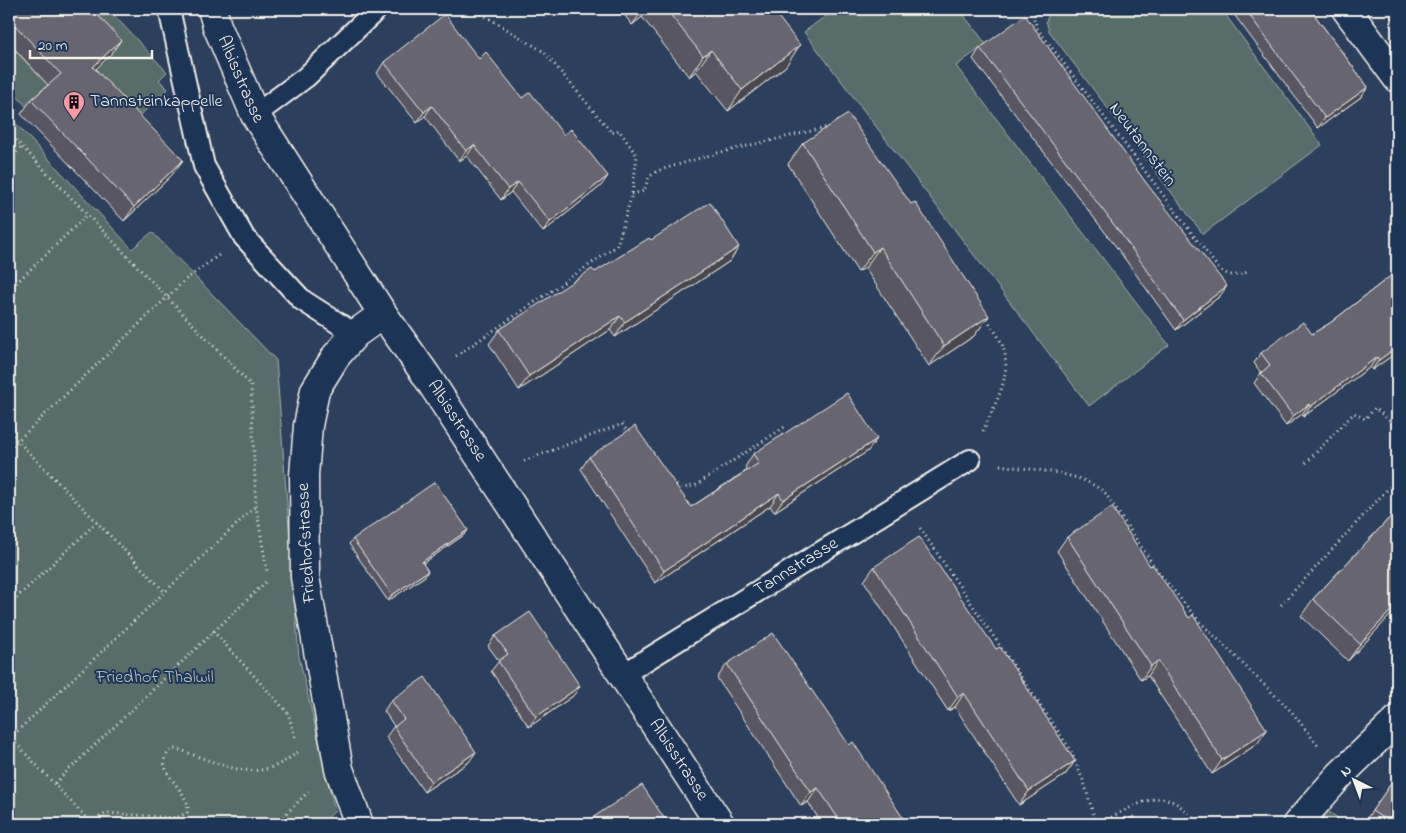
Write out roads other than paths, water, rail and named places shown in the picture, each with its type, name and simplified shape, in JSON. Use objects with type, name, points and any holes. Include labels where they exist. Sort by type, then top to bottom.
[{"type":"main road","name":"Albisstrasse","points":[[212,9],[217,26],[255,115],[383,314],[426,376],[720,824]]},
{"type":"main road","points":[[1346,9],[1397,78]]},
{"type":"main road","name":"Friedhofstrasse","points":[[359,824],[340,769],[309,596],[306,576],[304,475],[308,426],[315,390],[336,356],[355,334],[383,314]]},
{"type":"main road","points":[[1297,824],[1340,775],[1397,720]]},
{"type":"lane","points":[[169,9],[204,166],[244,237],[302,300],[355,334]]},
{"type":"lane","points":[[255,115],[306,77],[377,9]]},
{"type":"lane","name":"Tannstrasse","points":[[622,675],[970,460]]},
{"type":"place","name":"Tannsteinkappelle","points":[[74,121]]},
{"type":"park label","name":"Friedhof Thalwil","points":[[155,678]]}]
